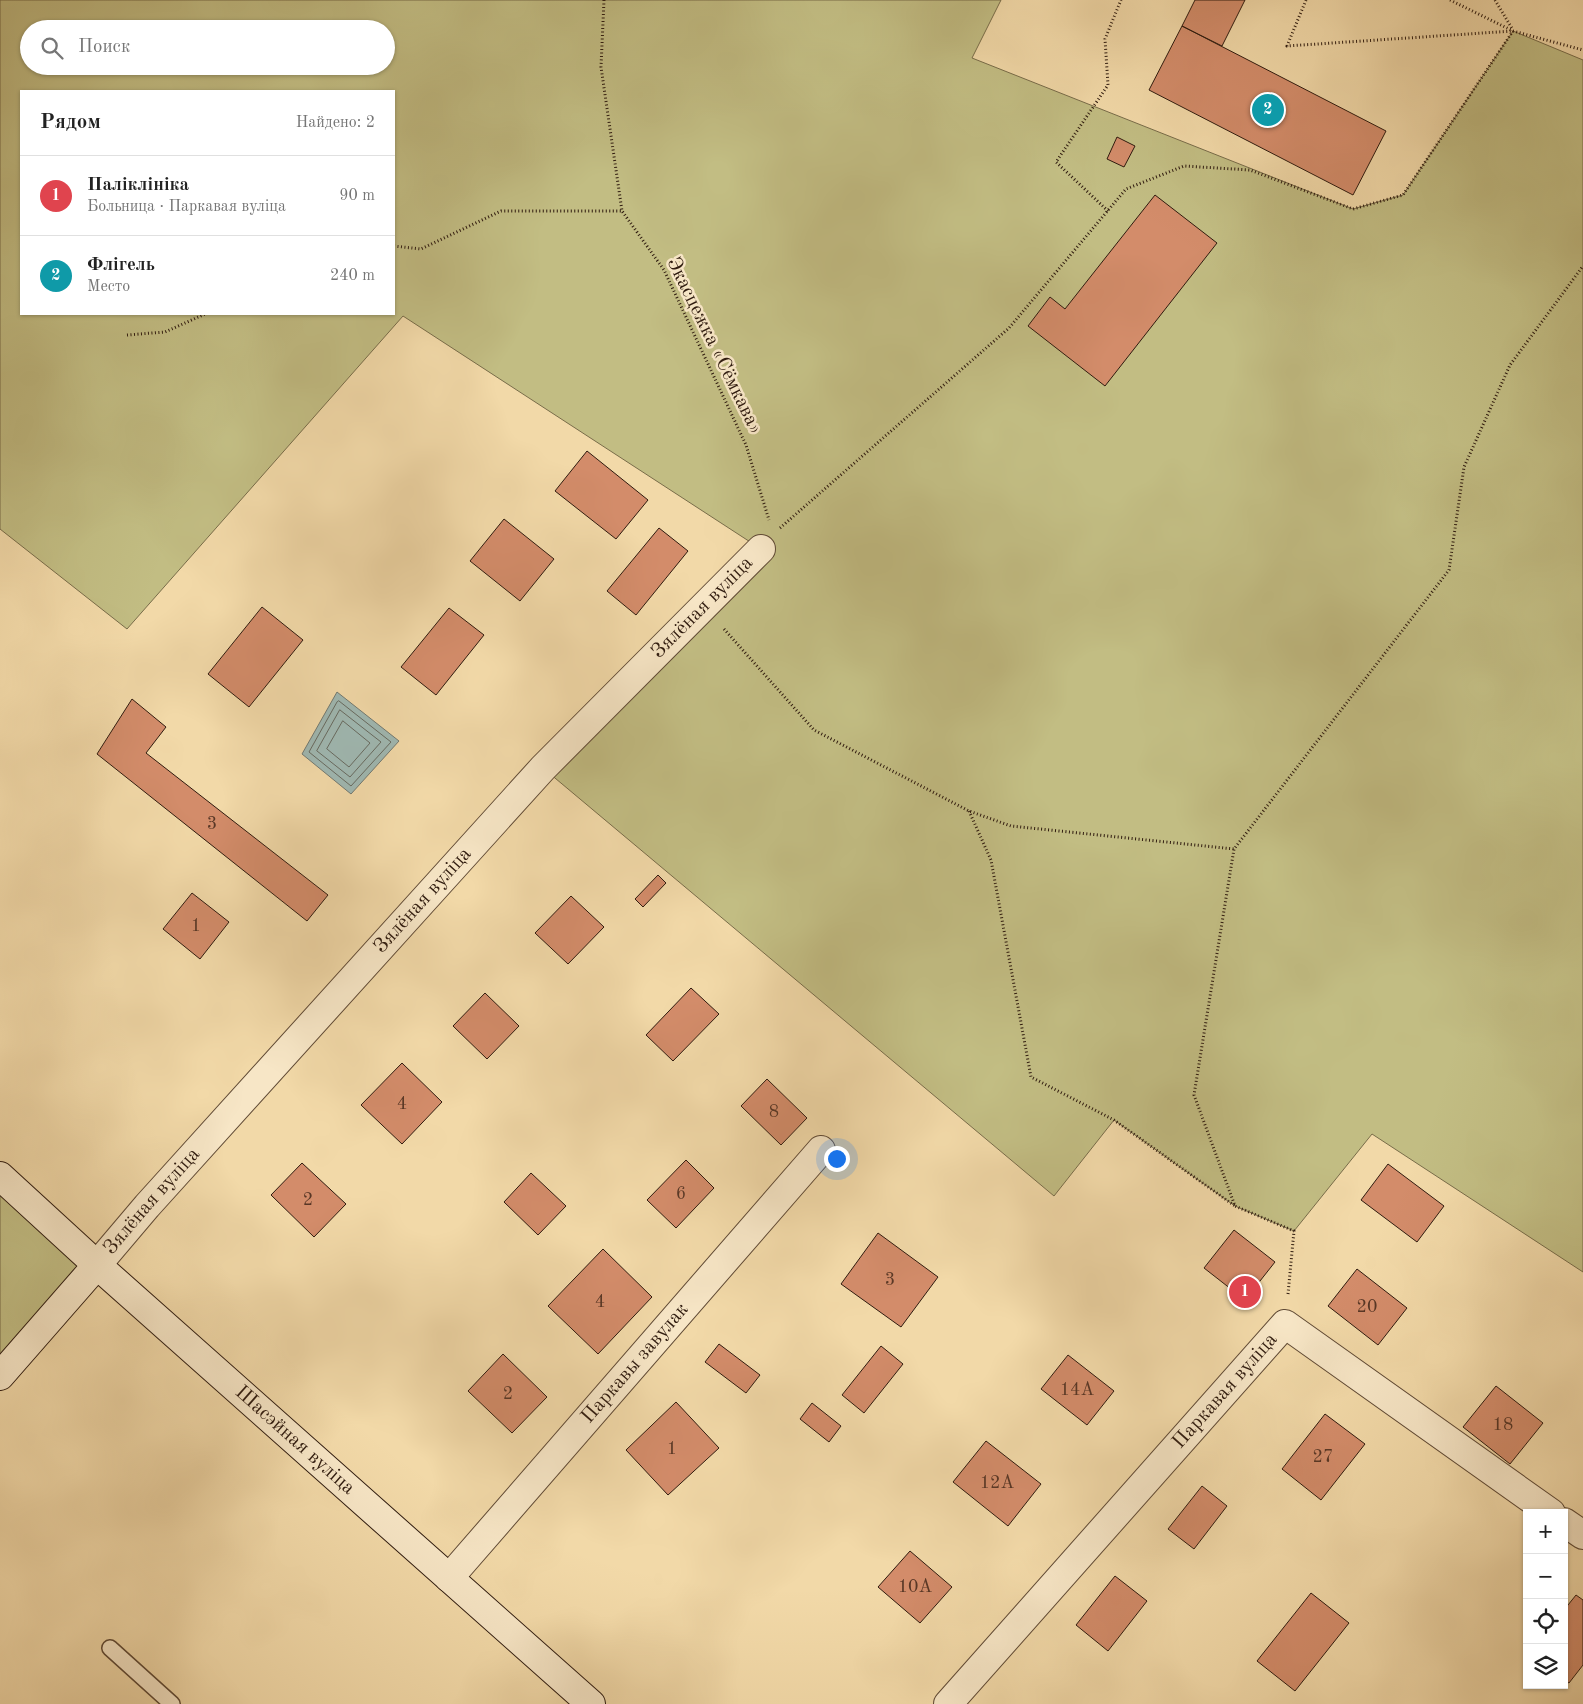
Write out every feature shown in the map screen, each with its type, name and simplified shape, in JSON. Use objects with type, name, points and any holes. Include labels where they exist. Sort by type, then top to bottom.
[{"type":"street","name":"Зялёная вуліца","points":[[0,1376],[147,1206],[543,768],[767,541]]},
{"type":"street","name":"Паркавы завулак","points":[[448,1578],[821,1150]]},
{"type":"street","name":"Шасэйная вуліца","points":[[0,1176],[97,1265],[590,1704]]},
{"type":"street","name":"Паркавая вуліца","points":[[948,1704],[1285,1324],[1545,1509]]},
{"type":"street","points":[[1568,1525],[1583,1535]]},
{"type":"lane","points":[[110,1648],[172,1704]]},
{"type":"path","name":"Экасцежка «Сёмкава»","points":[[604,0],[601,67],[622,210],[664,270],[746,445],[767,541]]},
{"type":"path","points":[[1108,210],[1056,162],[1108,85],[1105,39],[1121,0]]},
{"type":"path","points":[[1306,0],[1286,46],[1513,31]]},
{"type":"path","points":[[1450,0],[1513,31],[1583,50]]},
{"type":"path","points":[[1495,0],[1513,31]]},
{"type":"path","points":[[767,541],[1009,328],[1126,189],[1184,166],[1250,170],[1353,210],[1403,195],[1513,31]]},
{"type":"path","points":[[395,246],[422,249],[501,210],[622,210]]},
{"type":"path","points":[[1235,1206],[1194,1095],[1234,849],[1449,570],[1464,467],[1510,365],[1583,266]]},
{"type":"path","points":[[127,335],[165,332],[203,315]]},
{"type":"path","points":[[704,606],[814,730],[969,811],[1011,826],[1234,849]]},
{"type":"path","points":[[969,811],[991,860],[1032,1077],[1114,1120],[1235,1206],[1294,1231],[1285,1324]]},
{"type":"shaded area","points":[[0,0],[1001,0],[972,58],[1353,209],[1403,195],[1513,31],[1583,60],[1583,1272],[1372,1134],[1294,1231],[1235,1206],[1114,1120],[1054,1196],[543,768],[761,549],[403,316],[127,629],[0,529]]},
{"type":"shaded area","points":[[0,1178],[97,1265],[0,1376]]},
{"type":"water","points":[[337,692],[399,741],[351,794],[302,754]]},
{"type":"building","points":[[1195,0],[1245,0],[1222,46],[1182,26]]},
{"type":"building","points":[[1182,26],[1386,131],[1353,195],[1149,90]]},
{"type":"building","points":[[1117,137],[1135,146],[1124,167],[1107,159]]},
{"type":"building","points":[[1155,195],[1217,243],[1105,386],[1028,326],[1050,297],[1065,309]]},
{"type":"building","points":[[587,451],[648,500],[616,539],[555,491]]},
{"type":"building","points":[[504,519],[554,559],[520,601],[470,561]]},
{"type":"building","points":[[659,528],[688,551],[636,615],[607,591]]},
{"type":"building","points":[[262,607],[303,640],[249,707],[208,674]]},
{"type":"building","points":[[449,608],[484,635],[436,695],[401,667]]},
{"type":"building","points":[[132,699],[166,727],[146,753],[328,895],[307,921],[97,754]]},
{"type":"building","points":[[658,875],[666,883],[643,907],[635,899]]},
{"type":"building","points":[[192,893],[229,922],[200,959],[163,929]]},
{"type":"building","points":[[571,896],[604,927],[568,964],[535,933]]},
{"type":"building","points":[[691,988],[719,1014],[673,1061],[646,1035]]},
{"type":"building","points":[[485,993],[519,1026],[487,1059],[453,1026]]},
{"type":"building","points":[[402,1063],[442,1102],[402,1144],[361,1105]]},
{"type":"building","points":[[767,1079],[807,1118],[781,1145],[741,1106]]},
{"type":"building","points":[[686,1160],[714,1188],[676,1228],[647,1200]]},
{"type":"building","points":[[302,1163],[346,1204],[314,1237],[271,1195]]},
{"type":"building","points":[[1388,1164],[1444,1206],[1417,1242],[1361,1200]]},
{"type":"building","points":[[531,1173],[566,1206],[538,1235],[504,1202]]},
{"type":"building","points":[[1234,1230],[1275,1262],[1245,1300],[1204,1268]]},
{"type":"building","points":[[878,1233],[938,1277],[901,1327],[841,1284]]},
{"type":"building","points":[[603,1249],[652,1297],[598,1354],[548,1306]]},
{"type":"building","points":[[1357,1269],[1407,1308],[1378,1345],[1328,1306]]},
{"type":"building","points":[[719,1344],[760,1375],[746,1393],[705,1362]]},
{"type":"building","points":[[881,1346],[903,1364],[864,1413],[842,1395]]},
{"type":"building","points":[[503,1354],[547,1397],[512,1433],[468,1391]]},
{"type":"building","points":[[1068,1355],[1114,1391],[1087,1425],[1041,1389]]},
{"type":"building","points":[[1496,1386],[1543,1423],[1510,1464],[1463,1427]]},
{"type":"building","points":[[676,1402],[719,1448],[668,1495],[626,1450]]},
{"type":"building","points":[[812,1403],[841,1426],[829,1442],[800,1419]]},
{"type":"building","points":[[1325,1414],[1365,1444],[1321,1500],[1282,1469]]},
{"type":"building","points":[[986,1441],[1041,1484],[1008,1526],[953,1482]]},
{"type":"building","points":[[1202,1486],[1227,1506],[1194,1549],[1168,1529]]},
{"type":"building","points":[[910,1551],[952,1587],[920,1623],[878,1587]]},
{"type":"building","points":[[1115,1576],[1147,1601],[1108,1651],[1076,1625]]},
{"type":"building","points":[[1311,1593],[1349,1623],[1295,1691],[1257,1661]]},
{"type":"building","points":[[1576,1595],[1583,1600],[1583,1665],[1569,1683],[1568,1682],[1568,1605]]},
{"type":"place","name":"Флігель","points":[[1268,110]]},
{"type":"place","name":"Паліклініка","points":[[1245,1292]]}]
